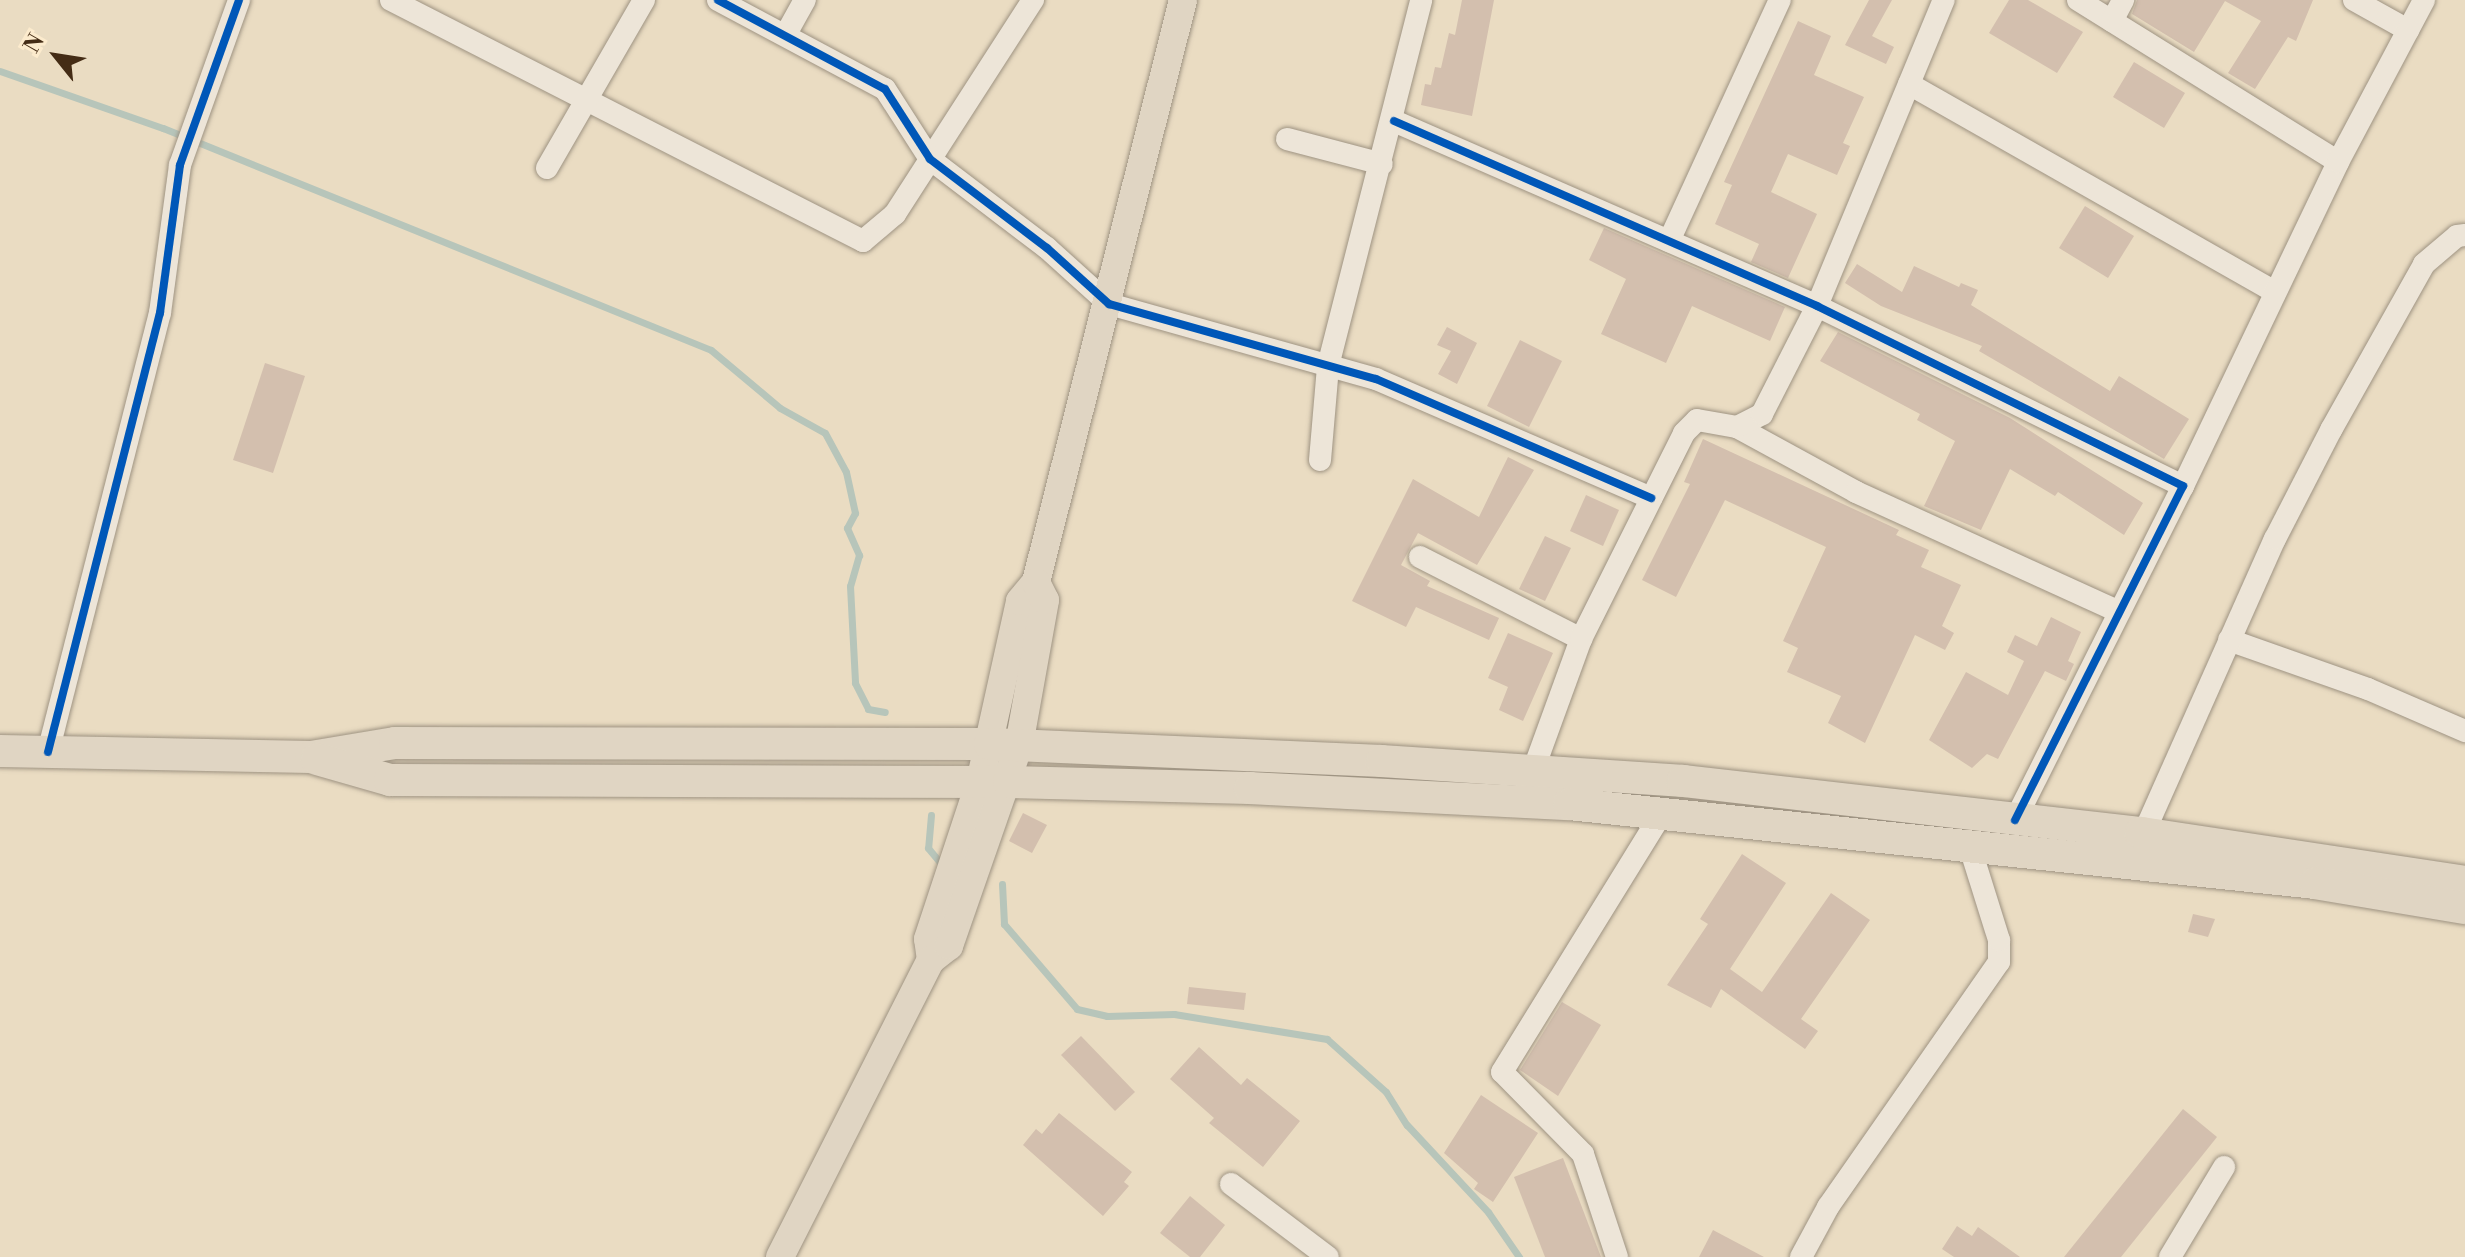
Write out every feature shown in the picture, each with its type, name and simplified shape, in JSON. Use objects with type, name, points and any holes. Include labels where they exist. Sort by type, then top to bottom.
[{"type":"highway","points":[[0,751],[311,757],[395,743],[1004,744],[1530,769],[2141,833],[2465,882]]},
{"type":"highway","points":[[311,757],[390,780],[994,782],[1527,802],[1969,844],[2315,883],[2465,908]]},
{"type":"main road","points":[[780,1257],[931,960],[949,946],[1004,744],[1020,601],[1036,582],[1109,304],[1183,0]]},
{"type":"street","points":[[48,752],[160,313],[184,154],[239,0]]},
{"type":"street","points":[[391,0],[854,240],[875,235],[930,159],[1033,0]]},
{"type":"street","points":[[547,168],[644,0]]},
{"type":"street","points":[[718,0],[885,89],[930,159],[1047,248],[1109,304],[1376,379],[1651,498]]},
{"type":"street","points":[[786,34],[805,0]]},
{"type":"street","points":[[1320,460],[1328,366],[1394,121],[1421,0]]},
{"type":"street","points":[[1669,241],[1780,0]]},
{"type":"street","points":[[1737,427],[1762,414],[1817,306],[1944,0]]},
{"type":"street","points":[[2078,0],[2338,162]]},
{"type":"street","points":[[2112,21],[2123,0]]},
{"type":"street","points":[[2354,0],[2408,30]]},
{"type":"street","points":[[2015,820],[2114,632],[2117,611],[2183,486],[2338,162],[2424,0]]},
{"type":"street","points":[[1909,84],[2275,292]]},
{"type":"street","points":[[1394,121],[1817,306],[2183,486]]},
{"type":"street","points":[[1287,139],[1382,164]]},
{"type":"street","points":[[2135,864],[2141,833],[2229,640],[2331,430],[2424,264],[2457,236],[2465,235]]},
{"type":"street","points":[[1527,802],[1530,769],[1581,639],[1691,423],[1708,420],[1737,427],[1856,492],[2117,611]]},
{"type":"street","points":[[1420,557],[1581,639]]},
{"type":"street","points":[[2229,640],[2368,689],[2465,731]]},
{"type":"street","points":[[1617,1257],[1583,1154],[1502,1072],[1662,813]]},
{"type":"street","points":[[1801,1257],[1828,1207],[1999,962],[1999,940],[1969,844]]},
{"type":"street","points":[[2171,1257],[2224,1167]]},
{"type":"street","points":[[1231,1184],[1328,1257]]},
{"type":"building","points":[[1462,0],[1494,0],[1472,116],[1421,105],[1425,84],[1431,85],[1435,67],[1441,68],[1449,33],[1455,35]]},
{"type":"building","points":[[1869,0],[1892,0],[1872,36],[1894,47],[1886,64],[1845,45]]},
{"type":"building","points":[[2009,0],[2028,0],[2083,32],[2057,73],[1989,33]]},
{"type":"building","points":[[2137,0],[2313,0],[2296,41],[2288,37],[2255,89],[2228,73],[2261,21],[2225,1],[2194,52],[2132,14]]},
{"type":"building","points":[[1798,21],[1831,36],[1814,75],[1864,97],[1843,143],[1850,146],[1837,175],[1788,154],[1771,192],[1817,214],[1788,278],[1751,262],[1759,244],[1715,224],[1732,185],[1724,182]]},
{"type":"building","points":[[2134,62],[2185,93],[2164,128],[2113,97]]},
{"type":"building","points":[[2085,206],[2134,236],[2108,278],[2059,248]]},
{"type":"building","points":[[1604,228],[1785,307],[1770,341],[1692,306],[1666,363],[1601,334],[1626,279],[1589,260]]},
{"type":"building","points":[[1857,264],[1902,292],[1914,266],[1959,287],[1961,283],[1978,290],[1971,305],[2110,391],[2119,376],[2189,419],[2164,459],[1979,351],[1982,346],[1881,306],[1845,283]]},
{"type":"building","points":[[1447,327],[1477,343],[1457,384],[1438,374],[1451,351],[1437,345]]},
{"type":"building","points":[[1838,332],[2010,418],[2143,503],[2124,535],[2058,492],[2055,496],[2010,469],[1981,530],[1924,506],[1955,441],[1917,420],[1920,414],[1820,361]]},
{"type":"building","points":[[1520,340],[1562,361],[1529,427],[1487,406]]},
{"type":"building","points":[[265,363],[305,376],[273,473],[233,460]]},
{"type":"building","points":[[1703,439],[1899,530],[1896,535],[1929,550],[1921,567],[1961,585],[1942,626],[1954,633],[1945,650],[1915,635],[1865,743],[1828,723],[1841,696],[1787,672],[1798,648],[1783,641],[1826,547],[1725,500],[1676,597],[1642,580],[1690,484],[1684,482]]},
{"type":"building","points":[[1508,457],[1534,470],[1477,565],[1418,533],[1401,565],[1430,581],[1427,586],[1499,618],[1489,640],[1416,607],[1406,627],[1352,601],[1413,479],[1479,517]]},
{"type":"building","points":[[1586,495],[1619,510],[1603,546],[1570,531]]},
{"type":"building","points":[[1545,536],[1571,548],[1545,601],[1519,589]]},
{"type":"building","points":[[2051,617],[2081,632],[2068,661],[2074,664],[2066,681],[2045,671],[1998,759],[1987,754],[1972,768],[1929,740],[1966,672],[2008,695],[2024,661],[2007,652],[2015,635],[2037,646]]},
{"type":"building","points":[[1508,633],[1553,653],[1523,721],[1499,710],[1508,687],[1488,678]]},
{"type":"building","points":[[1023,813],[1047,825],[1032,853],[1009,841]]},
{"type":"building","points":[[1742,854],[1786,883],[1730,969],[1762,992],[1831,893],[1870,920],[1801,1019],[1818,1031],[1805,1049],[1721,989],[1711,1008],[1667,985],[1708,924],[1700,919]]},
{"type":"building","points":[[2193,914],[2215,919],[2208,937],[2188,932]]},
{"type":"building","points":[[1189,987],[1246,993],[1244,1010],[1187,1004]]},
{"type":"building","points":[[1562,1002],[1601,1025],[1558,1096],[1520,1070]]},
{"type":"building","points":[[1081,1036],[1135,1092],[1115,1111],[1061,1055]]},
{"type":"building","points":[[1199,1047],[1241,1085],[1247,1078],[1300,1121],[1263,1167],[1209,1123],[1214,1118],[1170,1079]]},
{"type":"building","points":[[1481,1095],[1538,1133],[1493,1202],[1474,1189],[1478,1183],[1444,1153]]},
{"type":"building","points":[[2183,1109],[2217,1137],[2121,1257],[2064,1257]]},
{"type":"building","points":[[1059,1113],[1132,1172],[1124,1182],[1129,1186],[1103,1216],[1023,1145],[1036,1129],[1042,1134]]},
{"type":"building","points":[[1563,1158],[1601,1257],[1545,1257],[1514,1177]]},
{"type":"building","points":[[1190,1196],[1225,1225],[1200,1257],[1190,1257],[1160,1233]]},
{"type":"building","points":[[1957,1226],[1972,1236],[1978,1227],[2020,1257],[1954,1257],[1942,1249]]},
{"type":"building","points":[[1713,1230],[1764,1257],[1699,1257]]},
{"type":"waterway","points":[[0,71],[163,128],[711,350],[780,408],[825,433],[846,472],[855,513],[847,528],[859,555],[850,586],[855,683],[868,709],[885,712]]},
{"type":"waterway","points":[[931,815],[928,848],[944,867]]},
{"type":"waterway","points":[[1002,884],[1004,924],[1077,1009],[1107,1016],[1174,1014],[1327,1039],[1386,1092],[1407,1125],[1488,1212],[1519,1257]]},
{"type":"cycle path","points":[[48,752],[160,313],[180,165],[239,0]]},
{"type":"cycle path","points":[[718,0],[885,89],[930,159],[1047,248],[1109,304],[1376,379],[1651,498]]},
{"type":"cycle path","points":[[1394,121],[1817,306],[2183,486],[2015,820]]}]
